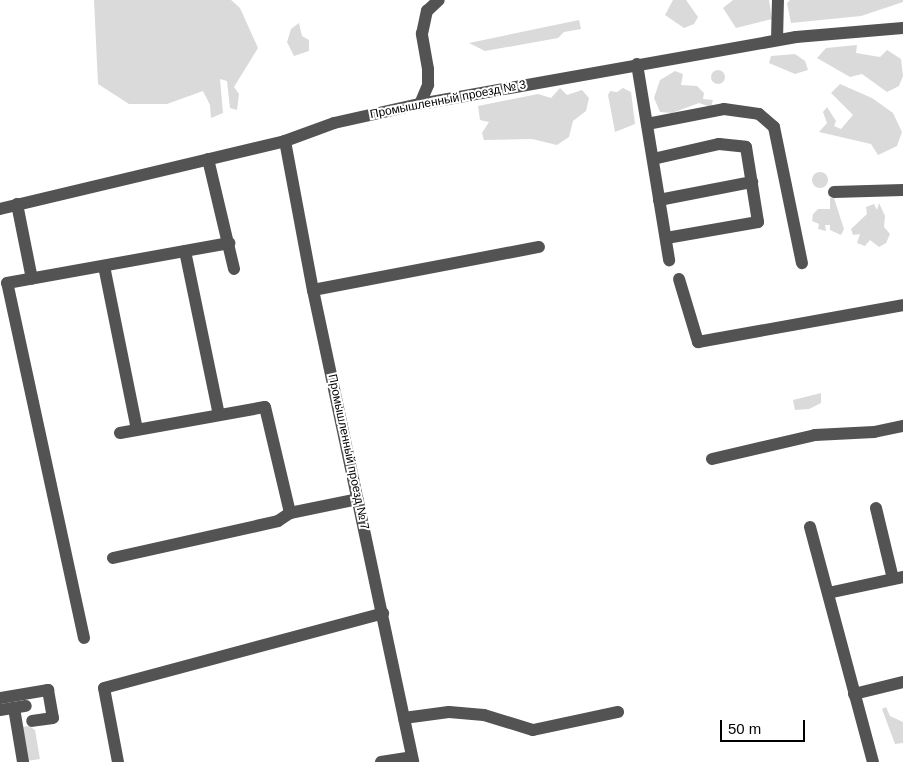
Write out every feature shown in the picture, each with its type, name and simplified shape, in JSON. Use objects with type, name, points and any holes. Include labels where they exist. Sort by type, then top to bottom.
[{"type":"street","points":[[420,104],[428,85],[428,68],[422,34],[428,6],[440,0]]},
{"type":"street","points":[[777,40],[778,0]]},
{"type":"street","name":"Промышленный проезд № 3","points":[[0,209],[285,141],[334,123],[420,104],[777,40],[903,28]]},
{"type":"street","points":[[637,64],[669,260]]},
{"type":"street","points":[[647,124],[724,109],[759,114],[774,127],[802,263]]},
{"type":"street","name":"Промышленный проезд № 7","points":[[285,141],[313,290],[413,759]]},
{"type":"street","points":[[653,159],[718,144],[746,146],[752,182],[758,222],[666,238]]},
{"type":"street","points":[[208,158],[234,269]]},
{"type":"street","points":[[659,200],[752,182]]},
{"type":"street","points":[[834,192],[903,190]]},
{"type":"street","points":[[18,204],[32,279]]},
{"type":"street","points":[[84,638],[7,283],[229,244]]},
{"type":"street","points":[[313,290],[539,247]]},
{"type":"street","points":[[185,251],[219,416]]},
{"type":"street","points":[[104,266],[137,430]]},
{"type":"street","points":[[679,279],[698,342],[903,305]]},
{"type":"street","points":[[120,433],[265,407],[290,513]]},
{"type":"street","points":[[712,459],[815,435],[874,432],[903,426]]},
{"type":"street","points":[[113,558],[278,522],[290,513],[358,499]]},
{"type":"street","points":[[828,593],[898,578],[876,508]]},
{"type":"street","points":[[810,526],[873,762]]},
{"type":"street","points":[[118,762],[104,688],[383,613]]},
{"type":"street","points":[[854,694],[903,682]]},
{"type":"street","points":[[0,698],[48,690],[52,718],[32,721]]},
{"type":"street","points":[[0,710],[20,707],[23,762]]},
{"type":"street","points":[[404,718],[449,712],[484,715],[533,730],[618,712]]},
{"type":"street","points":[[381,762],[413,759]]},
{"type":"shaded area","points":[[94,0],[231,0],[240,8],[258,48],[234,87],[239,94],[237,110],[230,108],[227,81],[220,79],[223,113],[211,118],[210,105],[203,91],[167,104],[129,104],[98,84]]},
{"type":"shaded area","points":[[673,0],[686,0],[698,17],[694,24],[684,28],[665,15]]},
{"type":"shaded area","points":[[733,0],[769,0],[772,19],[736,28],[723,8]]},
{"type":"shaded area","points":[[790,0],[903,0],[903,2],[861,16],[791,23],[787,3]]},
{"type":"shaded area","points":[[579,20],[581,29],[564,32],[558,38],[485,51],[469,43]]},
{"type":"shaded area","points":[[299,23],[302,36],[309,40],[309,51],[294,56],[287,42],[291,29]]},
{"type":"shaded area","points":[[857,45],[856,53],[880,57],[887,50],[901,59],[903,76],[899,86],[887,92],[862,74],[850,77],[817,58],[826,48]]},
{"type":"shaded area","points":[[795,54],[805,61],[808,70],[795,74],[769,63],[771,56]]},
{"type":"shaded area","points":[[715,70],[721,70],[725,77],[721,84],[715,84],[711,80],[711,74]]},
{"type":"shaded area","points":[[675,71],[683,74],[681,85],[697,86],[704,93],[703,99],[713,100],[711,107],[699,103],[672,113],[660,112],[654,98],[660,80]]},
{"type":"shaded area","points":[[840,84],[872,98],[893,113],[902,132],[897,146],[878,155],[871,144],[819,132],[827,123],[823,112],[827,107],[836,121],[834,126],[841,129],[853,115],[831,93]]},
{"type":"shaded area","points":[[560,88],[567,95],[582,90],[589,98],[586,111],[573,121],[569,137],[557,145],[532,139],[484,140],[482,133],[489,122],[480,120],[478,106],[538,94],[551,98]]},
{"type":"shaded area","points":[[623,88],[631,92],[635,124],[615,132],[608,95],[610,91],[617,92]]},
{"type":"shaded area","points":[[820,172],[826,174],[828,180],[826,186],[820,188],[814,186],[812,180],[814,174]]},
{"type":"shaded area","points":[[830,198],[834,198],[844,229],[841,235],[830,230],[830,225],[825,225],[826,231],[818,229],[819,224],[812,221],[813,214],[818,209],[830,209]]},
{"type":"shaded area","points":[[879,203],[885,216],[884,227],[890,234],[886,243],[879,247],[870,240],[865,246],[857,243],[860,234],[853,235],[851,229],[867,214],[866,207],[874,204],[877,210]]},
{"type":"shaded area","points":[[821,393],[821,403],[809,409],[795,410],[793,400]]},
{"type":"shaded area","points":[[886,707],[890,716],[903,722],[903,743],[895,744],[882,709]]},
{"type":"shaded area","points":[[29,726],[35,730],[40,759],[27,761],[21,727]]}]
